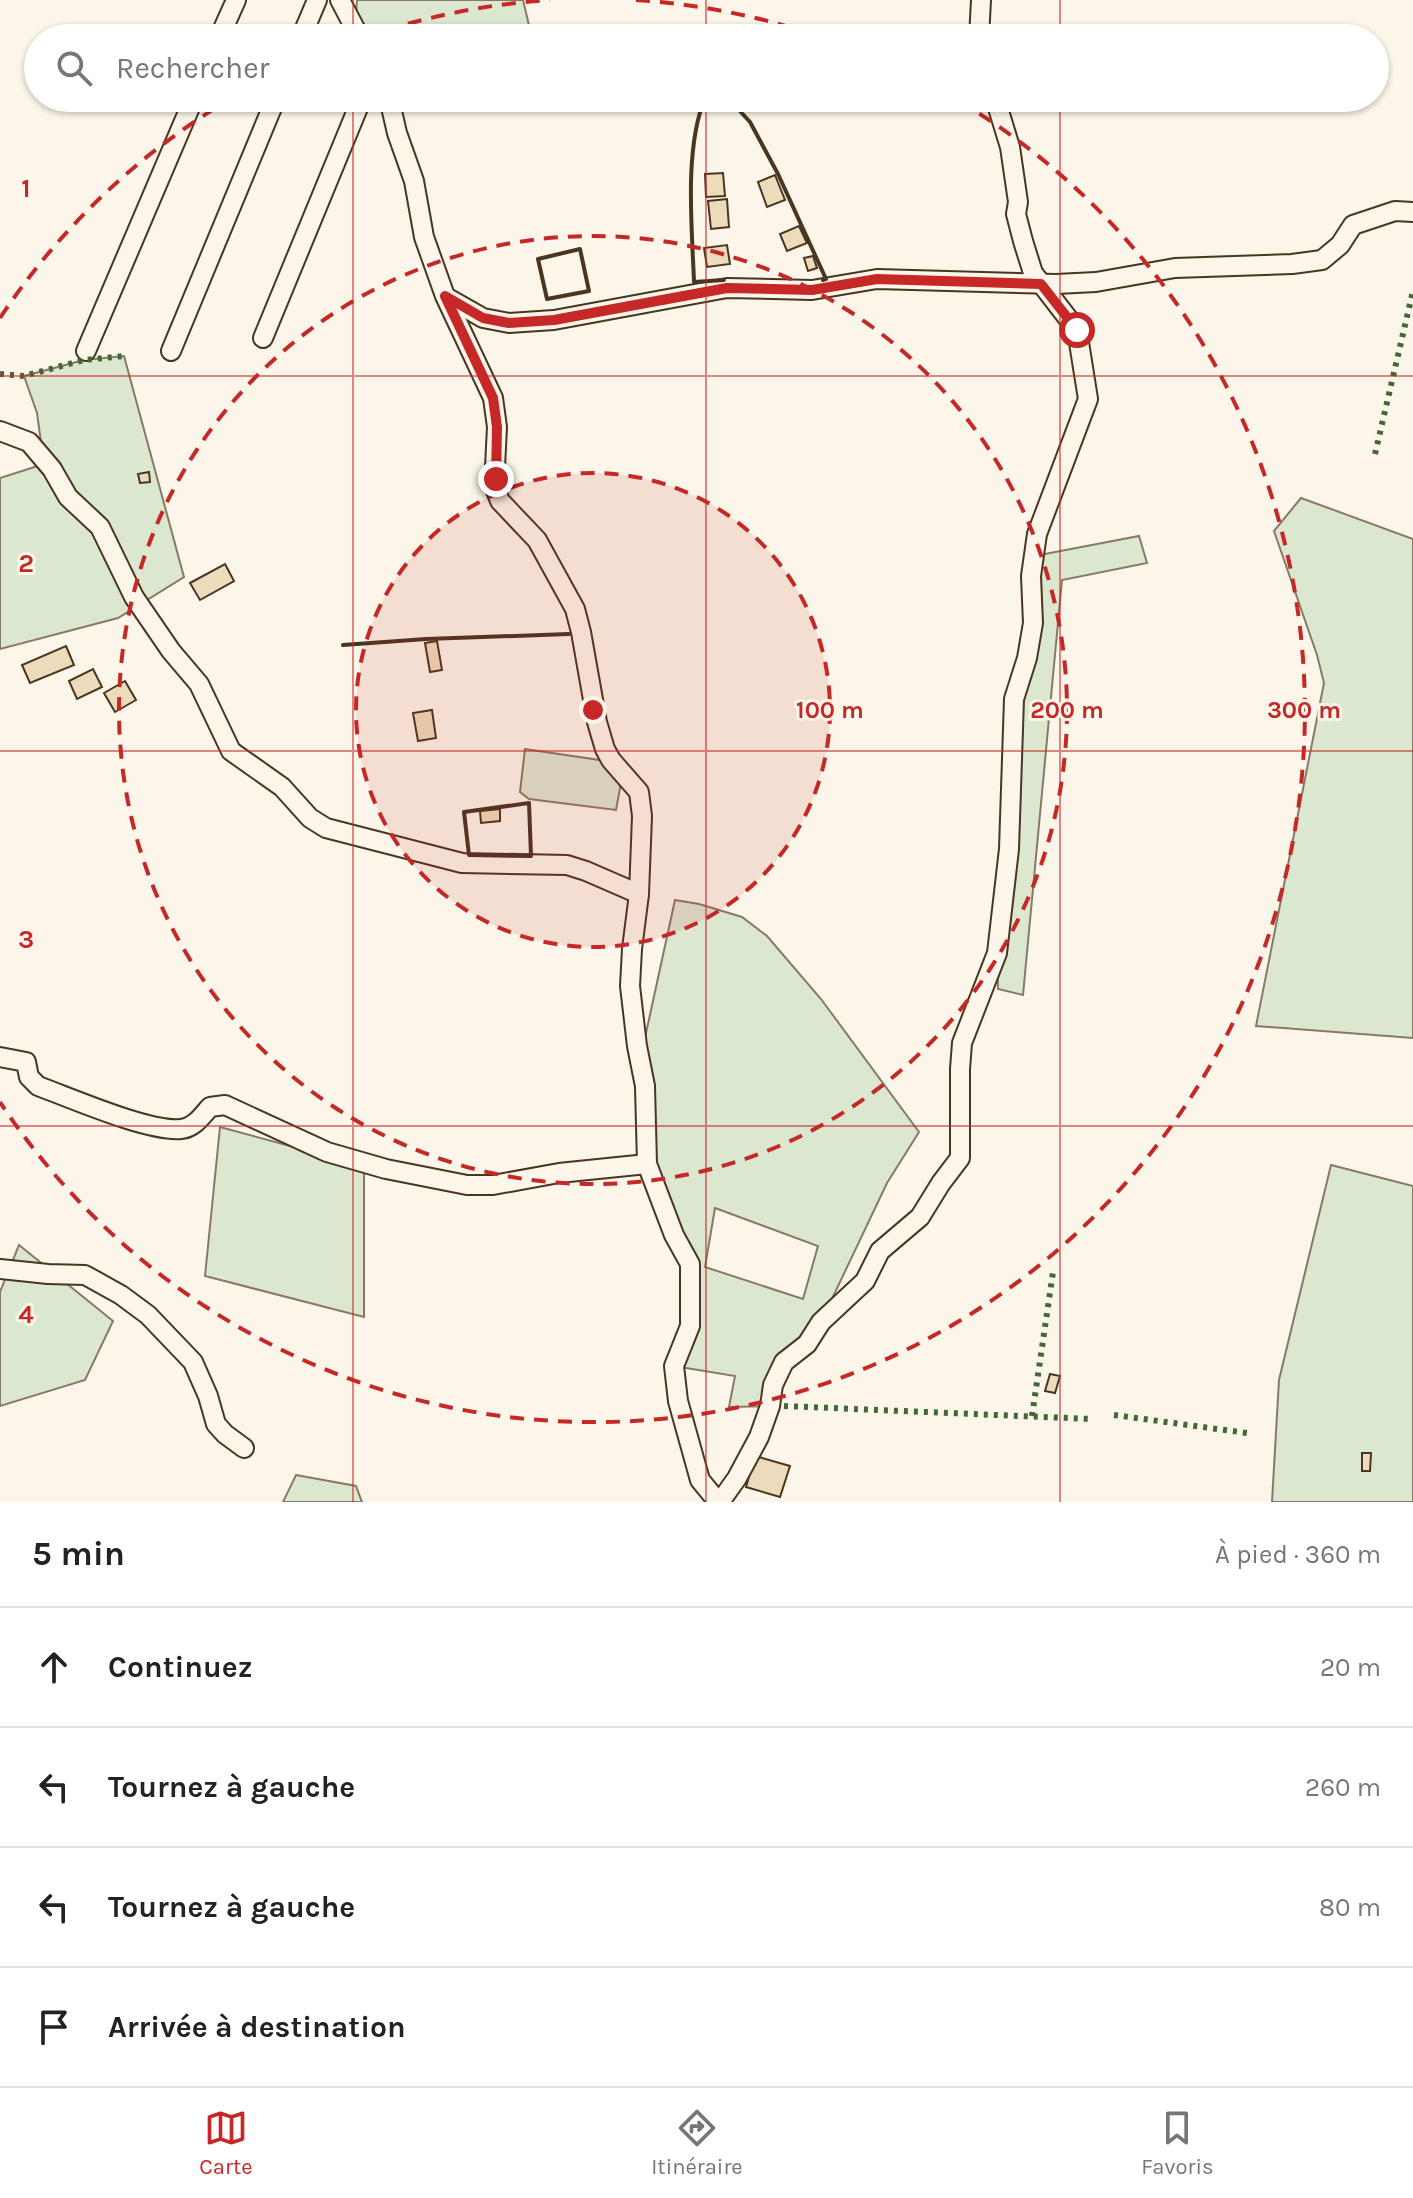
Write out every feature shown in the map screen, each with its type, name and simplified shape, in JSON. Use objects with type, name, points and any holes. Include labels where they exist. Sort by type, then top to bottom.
[{"type":"street","points":[[225,24],[236,0]]},
{"type":"street","points":[[307,24],[317,0]]},
{"type":"street","points":[[340,0],[353,24]]},
{"type":"street","points":[[980,24],[981,0]]},
{"type":"street","points":[[86,351],[188,112]]},
{"type":"street","points":[[171,351],[270,112]]},
{"type":"street","points":[[263,338],[356,112]]},
{"type":"street","points":[[392,112],[414,181],[424,237],[445,296],[493,398],[497,427],[496,491],[500,501],[537,540],[575,609],[605,749],[639,792],[642,816],[639,894],[630,986],[645,1086],[647,1164],[674,1235],[690,1264],[690,1326],[674,1366],[678,1401],[700,1480],[719,1502],[737,1478],[759,1437],[770,1406],[773,1385],[784,1362],[807,1344],[821,1322],[865,1281],[880,1251],[920,1217],[960,1158],[962,1043],[997,953],[1009,849],[1014,699],[1027,658],[1033,623],[1031,576],[1037,534],[1088,399],[1077,330],[1033,273],[1023,241],[1016,214],[1018,202],[1010,147],[999,112]]},
{"type":"street","points":[[445,296],[483,318],[509,323],[554,320],[727,288],[812,290],[877,279],[1041,284],[1096,282],[1175,268],[1322,260],[1340,245],[1353,225],[1395,211],[1413,212]]},
{"type":"street","points":[[0,431],[29,442],[52,469],[68,497],[100,527],[134,597],[171,651],[199,684],[231,751],[282,787],[310,818],[326,828],[462,863],[567,865],[639,894]]},
{"type":"street","points":[[0,1057],[26,1062],[29,1077],[38,1086],[131,1119],[184,1129],[197,1122],[210,1107],[225,1105],[327,1152],[386,1169],[467,1185],[493,1185],[559,1173],[647,1164]]},
{"type":"street","points":[[0,1269],[85,1275],[148,1315],[193,1362],[216,1424],[244,1448]]},
{"type":"green space","points":[[357,0],[523,0],[529,24],[355,24]]},
{"type":"green space","points":[[124,356],[184,577],[118,618],[0,649],[0,478],[44,464],[37,413],[24,376],[84,360]]},
{"type":"green space","points":[[1301,498],[1413,539],[1413,1038],[1256,1026],[1324,683],[1274,531]]},
{"type":"green space","points":[[1139,536],[1147,563],[1062,580],[1023,995],[998,989],[997,953],[1034,556]]},
{"type":"green space","points":[[525,749],[606,761],[621,783],[616,810],[529,799],[520,792]]},
{"type":"green space","points":[[675,900],[699,904],[742,917],[767,936],[821,999],[919,1132],[887,1183],[821,1322],[784,1363],[770,1406],[729,1407],[735,1376],[674,1366],[690,1326],[690,1264],[649,1172],[641,1056]],"holes":[[[715,1208],[818,1246],[803,1299],[705,1267]]]},
{"type":"green space","points":[[220,1127],[364,1166],[364,1317],[205,1276]]},
{"type":"green space","points":[[1331,1165],[1413,1186],[1413,1502],[1272,1502],[1279,1380]]},
{"type":"green space","points":[[19,1245],[113,1321],[85,1380],[0,1406],[0,1292]]},
{"type":"green space","points":[[296,1475],[356,1486],[362,1502],[283,1502]]},
{"type":"building","points":[[723,173],[725,196],[706,197],[705,174]]},
{"type":"building","points":[[775,175],[785,200],[767,207],[758,182]]},
{"type":"building","points":[[727,199],[729,227],[711,229],[708,201]]},
{"type":"building","points":[[799,226],[807,243],[787,251],[780,234]]},
{"type":"building","points":[[727,245],[730,264],[707,267],[704,248]]},
{"type":"building","points":[[813,256],[817,268],[808,271],[804,258]]},
{"type":"building","points":[[149,472],[150,482],[140,483],[138,474]]},
{"type":"building","points":[[225,564],[234,581],[200,600],[190,583]]},
{"type":"building","points":[[437,641],[442,670],[430,672],[425,643]]},
{"type":"building","points":[[66,646],[74,665],[30,683],[22,665]]},
{"type":"building","points":[[93,669],[102,687],[77,699],[69,681]]},
{"type":"building","points":[[125,681],[136,700],[115,712],[104,693]]},
{"type":"building","points":[[432,710],[436,738],[418,741],[413,713]]},
{"type":"building","points":[[500,809],[500,821],[481,823],[480,811]]},
{"type":"building","points":[[1050,1374],[1060,1376],[1055,1393],[1045,1391]]},
{"type":"building","points":[[1362,1453],[1371,1453],[1370,1471],[1362,1471]]},
{"type":"building","points":[[755,1456],[790,1466],[780,1497],[746,1487]]},
{"type":"hedge","points":[[1375,454],[1413,291]]},
{"type":"hedge","points":[[0,374],[24,376],[84,360],[124,356]]},
{"type":"hedge","points":[[1032,1416],[1053,1272]]},
{"type":"hedge","points":[[784,1406],[1091,1419]]},
{"type":"hedge","points":[[1114,1415],[1247,1433]]},
{"type":"wall","points":[[700,112],[692,164],[694,282],[724,280]]},
{"type":"wall","points":[[741,112],[750,122],[778,174],[826,279],[823,280]]},
{"type":"wall","points":[[580,249],[589,291],[547,299],[538,259],[580,249]]},
{"type":"wall","points":[[343,645],[569,634]]},
{"type":"wall","points":[[529,803],[531,856],[469,855],[464,812],[529,803]]},
{"type":"route","points":[[496,479],[497,427],[493,398],[445,296],[483,318],[509,323],[554,320],[727,288],[812,290],[877,279],[1041,284],[1077,330]]}]
